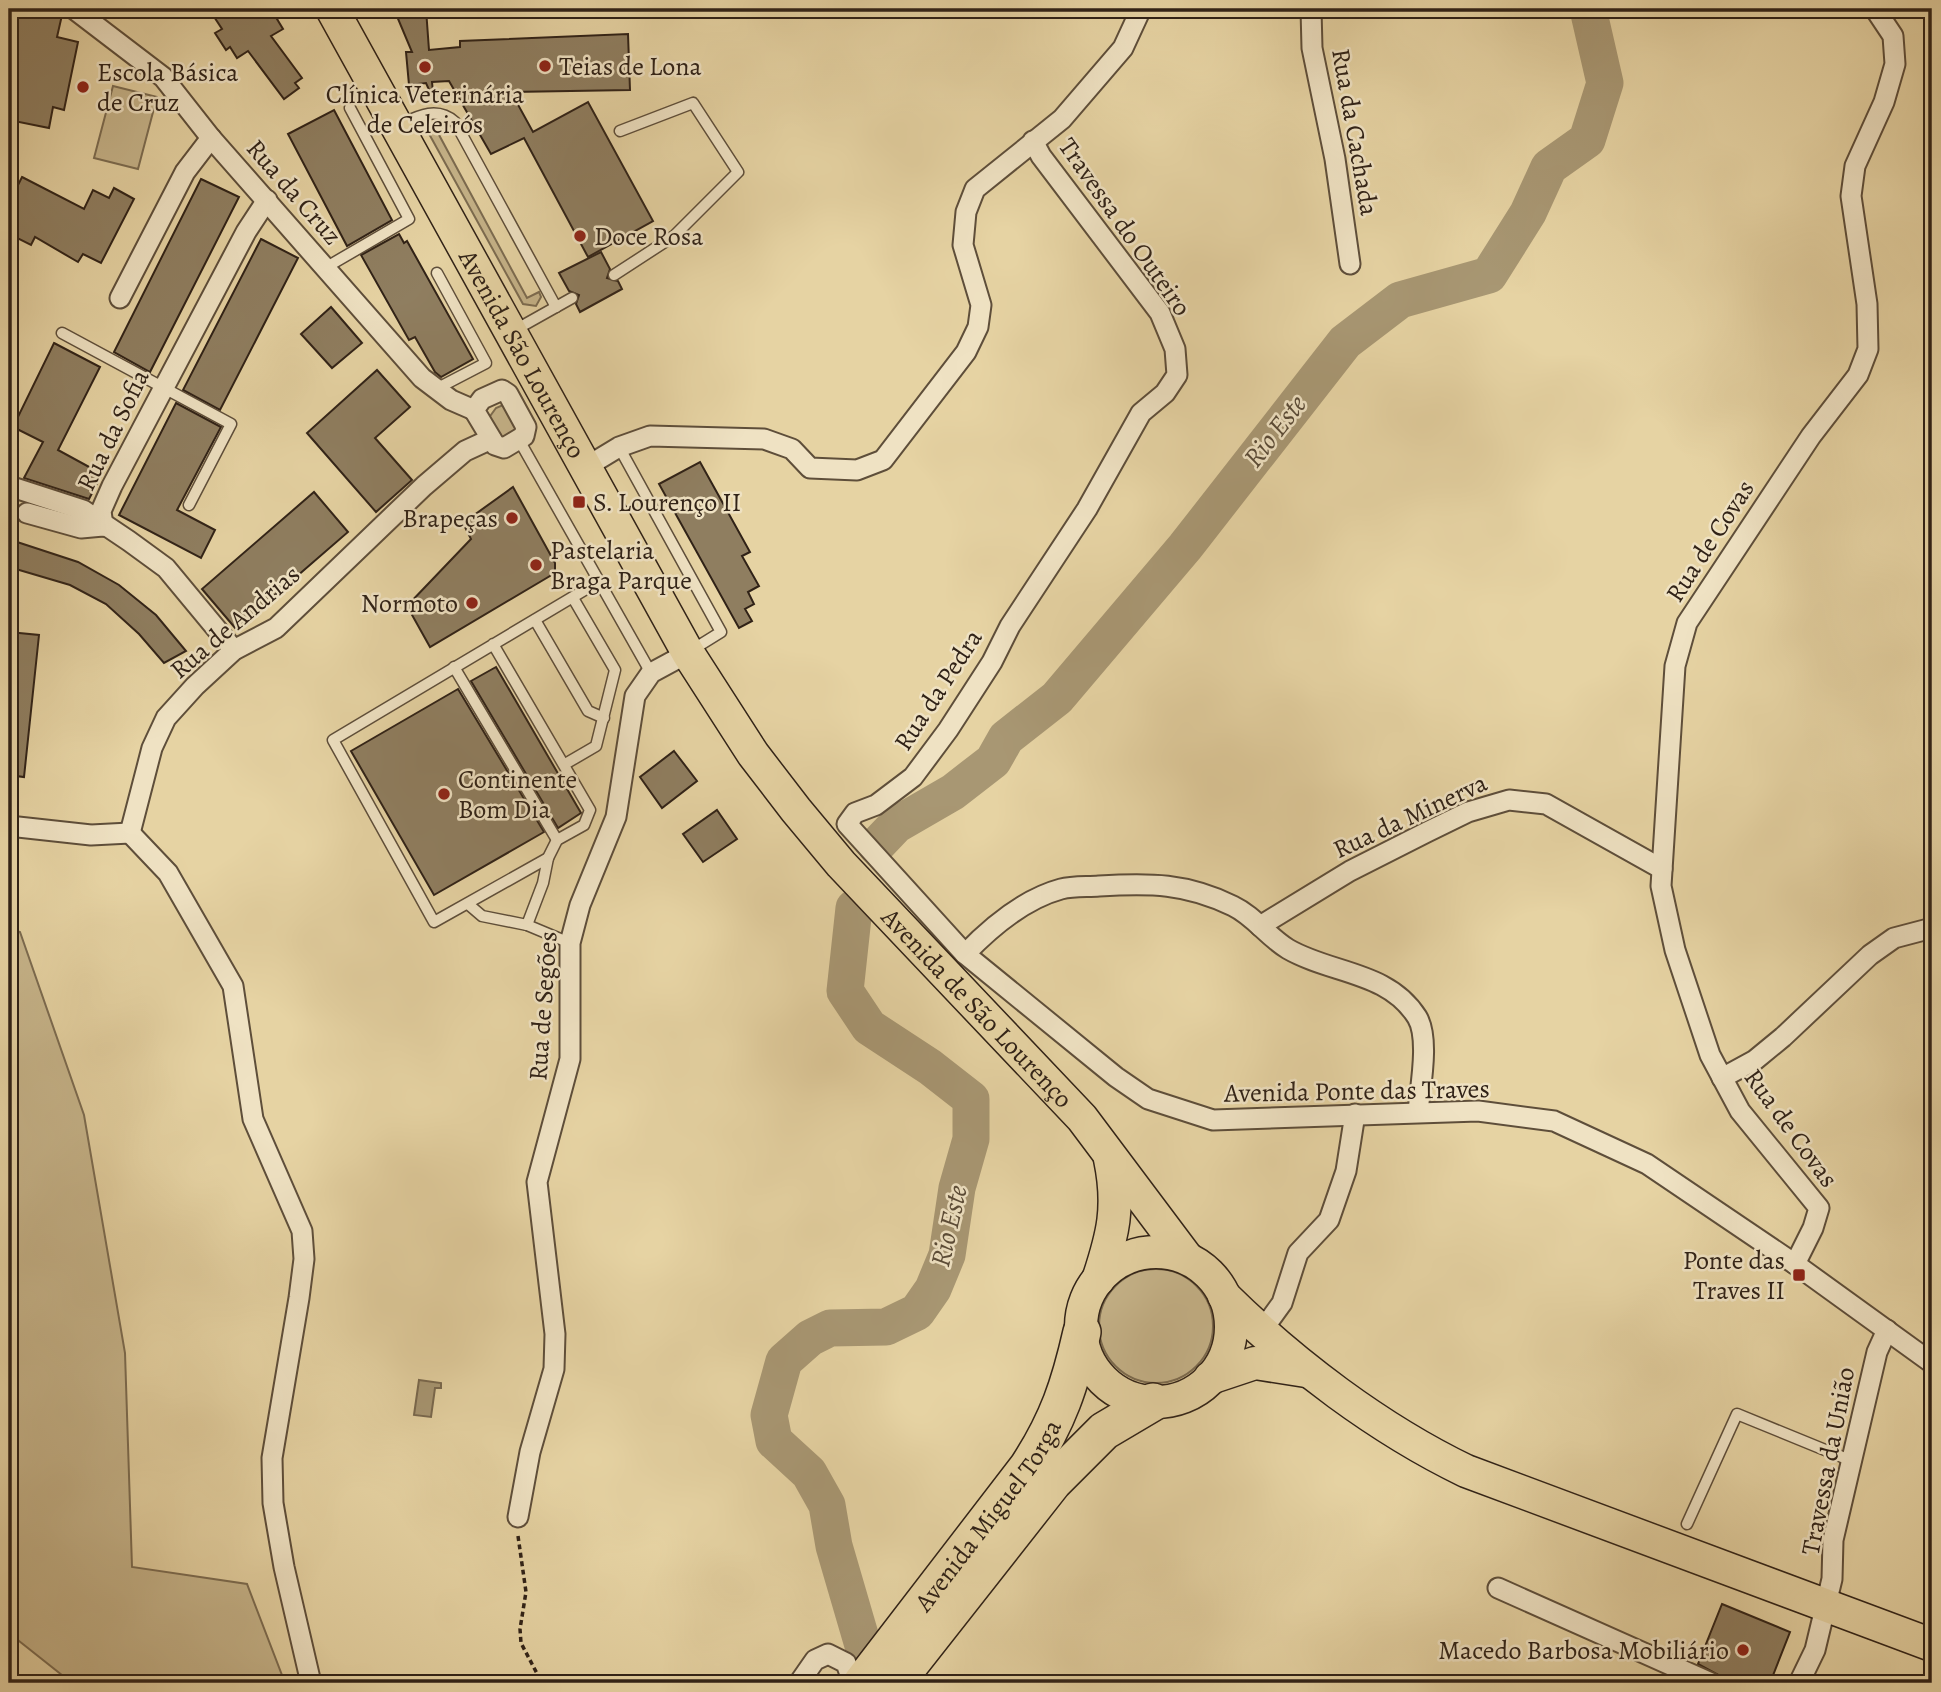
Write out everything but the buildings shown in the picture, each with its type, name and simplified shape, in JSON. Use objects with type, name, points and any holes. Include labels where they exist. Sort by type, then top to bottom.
[{"type":"highway","name":"Avenida Miguel Torga","points":[[900,1663],[1052,1430],[1068,1393],[1082,1332]]},
{"type":"highway","name":"Avenida Miguel Torga","points":[[862,1683],[900,1663],[1068,1466],[1104,1431],[1153,1402]]},
{"type":"main road","name":"Avenida São Lourenço","points":[[332,9],[688,653],[753,754],[841,864]]},
{"type":"main road","name":"Avenida de São Lourenço","points":[[841,864],[1082,1118],[1187,1258],[1214,1279],[1224,1296],[1261,1332],[1314,1373],[1434,1455],[1524,1492],[1932,1645]]},
{"type":"main road","name":"Avenida de São Lourenço","points":[[1109,1155],[1115,1183],[1114,1228],[1098,1280],[1086,1300],[1082,1332],[1084,1347],[1093,1368],[1110,1386],[1130,1398],[1153,1402],[1177,1399],[1198,1389],[1210,1378],[1224,1358],[1230,1342],[1231,1325],[1224,1296]]},
{"type":"main road","name":"Avenida de São Lourenço","points":[[1098,1280],[1115,1264],[1137,1254],[1154,1252],[1187,1258]]},
{"type":"main road","name":"Avenida de São Lourenço","points":[[1210,1378],[1255,1363],[1292,1366],[1314,1373]]},
{"type":"street","name":"Rua da Cruz","points":[[74,9],[163,77],[211,138],[422,378],[451,400],[474,410]]},
{"type":"street","points":[[586,467],[619,447],[650,436],[751,437],[782,444],[810,468],[857,470],[883,460],[966,352],[978,327],[981,305],[963,245],[966,212],[975,189],[1062,119],[1123,48],[1141,9]]},
{"type":"street","name":"Rua da Cachada","points":[[1311,9],[1312,48],[1335,159],[1350,264]]},
{"type":"street","name":"Rua de Covas","points":[[1795,1264],[1814,1228],[1819,1208],[1740,1111],[1710,1055],[1675,950],[1661,886],[1675,666],[1687,623],[1811,436],[1858,375],[1868,349],[1867,304],[1850,197],[1856,166],[1884,102],[1895,64],[1893,36],[1879,11]]},
{"type":"street","points":[[120,298],[185,172],[211,138]]},
{"type":"street","name":"Travessa do Outeiro","points":[[1033,141],[1041,156],[1160,313],[1170,333],[1177,375],[1165,393],[1141,413]]},
{"type":"street","name":"Rua da Sofia","points":[[234,650],[166,568],[103,526],[102,511],[162,388],[246,232],[267,201]]},
{"type":"street","points":[[502,390],[517,409],[526,427],[524,436],[504,448],[495,445],[474,410],[482,399],[502,390]]},
{"type":"street","points":[[517,409],[545,394]]},
{"type":"street","name":"Rua da Pedra","points":[[965,954],[847,824],[855,813],[876,805],[913,777],[948,730],[992,662],[1010,626],[1087,509],[1141,413]]},
{"type":"street","name":"Rua de Andrias","points":[[130,833],[152,748],[166,718],[195,685],[234,650],[276,628],[424,486],[465,451],[491,439]]},
{"type":"street","points":[[9,486],[83,510],[103,526]]},
{"type":"street","points":[[27,513],[80,528],[103,526]]},
{"type":"street","points":[[651,673],[688,653]]},
{"type":"street","name":"Rua de Segões","points":[[518,1517],[530,1452],[554,1369],[555,1334],[537,1182],[570,1059],[570,943],[580,905],[616,817],[635,696],[651,673]]},
{"type":"street","name":"Rua da Minerva","points":[[1259,926],[1350,871],[1416,837],[1468,812],[1509,800],[1546,804],[1662,869]]},
{"type":"street","points":[[9,826],[90,835],[130,833],[168,873],[233,986],[253,1119],[302,1231],[304,1259],[272,1458],[273,1503],[284,1567],[312,1683]]},
{"type":"street","points":[[933,958],[965,954],[986,932],[1029,903],[1062,889],[1152,883],[1199,892],[1236,907],[1288,949],[1380,982],[1402,999],[1419,1020],[1423,1053],[1418,1112]]},
{"type":"street","points":[[1723,1078],[1755,1060],[1783,1037],[1870,955],[1894,939],[1932,928]]},
{"type":"street","name":"Avenida Ponte das Traves","points":[[965,954],[1116,1077],[1148,1099],[1213,1120],[1478,1111],[1554,1121],[1647,1164],[1795,1264],[1932,1363]]},
{"type":"street","points":[[1261,1332],[1282,1303],[1298,1253],[1329,1220],[1346,1171],[1355,1115]]},
{"type":"street","name":"Travessa da União","points":[[1799,1683],[1815,1650],[1832,1579],[1833,1540],[1877,1352],[1887,1330]]},
{"type":"street","points":[[1498,1588],[1711,1683]]},
{"type":"street","points":[[799,1683],[816,1660],[828,1654],[846,1663],[853,1683]]},
{"type":"lane","points":[[614,275],[674,236],[738,172],[693,103],[620,131]]},
{"type":"lane","points":[[325,268],[409,219],[351,108]]},
{"type":"lane","points":[[397,126],[436,112],[446,114],[455,122],[556,307]]},
{"type":"lane","points":[[436,273],[486,363],[436,389]]},
{"type":"lane","points":[[511,332],[572,298]]},
{"type":"lane","points":[[62,333],[231,424],[189,505]]},
{"type":"lane","points":[[519,440],[651,673]]},
{"type":"lane","points":[[619,447],[721,632],[688,653]]},
{"type":"lane","points":[[548,858],[435,922],[333,740],[598,583]]},
{"type":"lane","points":[[565,764],[596,746],[615,670],[573,598]]},
{"type":"lane","points":[[535,620],[588,711],[604,718]]},
{"type":"lane","points":[[494,644],[590,810],[584,825],[557,840],[548,858],[543,883],[527,925]]},
{"type":"lane","points":[[454,667],[557,840]]},
{"type":"lane","points":[[468,904],[482,916],[527,925],[570,943]]},
{"type":"lane","points":[[1687,1524],[1737,1414],[1852,1461]]},
{"type":"path","points":[[518,1517],[517,1535],[526,1592],[520,1629],[521,1643],[542,1683]]},
{"type":"shaded area","points":[[113,86],[157,97],[138,169],[94,158]]},
{"type":"shaded area","points":[[441,121],[449,126],[438,133],[527,298],[539,292],[541,297],[536,306],[523,304],[428,132],[433,123]]},
{"type":"shaded area","points":[[503,405],[517,431],[504,442],[488,419],[496,408]]},
{"type":"shaded area","points":[[9,928],[20,932],[84,1115],[125,1353],[132,1567],[247,1584],[285,1683],[72,1683],[9,1633]]},
{"type":"shaded area","points":[[1156,1269],[1178,1273],[1196,1286],[1209,1304],[1213,1326],[1209,1348],[1196,1366],[1178,1379],[1156,1383],[1134,1379],[1116,1366],[1103,1348],[1099,1326],[1103,1304],[1116,1286],[1134,1273]]},
{"type":"shaded area","points":[[419,1380],[441,1383],[441,1388],[435,1388],[431,1417],[414,1415]]},
{"type":"waterway","name":"Rio Este","points":[[876,846],[896,825],[953,792],[993,761],[1006,738],[1057,698],[1185,547],[1345,342],[1400,300],[1489,275],[1528,213],[1549,167],[1587,140],[1605,83],[1588,9]]},
{"type":"waterway","name":"Rio Este","points":[[854,908],[845,991],[869,1027],[930,1067],[971,1099],[971,1139],[957,1188],[947,1255],[933,1289],[917,1312],[886,1327],[830,1328],[810,1338],[784,1361],[769,1415],[774,1441],[809,1473],[827,1505],[834,1546],[874,1683]]},
{"type":"place","name":"Teias de Lona","points":[[545,66]]},
{"type":"place","name":"Clínica Veterinária de Celeirós","points":[[425,67]]},
{"type":"place","name":"Escola Básica de Cruz","points":[[83,87]]},
{"type":"place","name":"Doce Rosa","points":[[580,236]]},
{"type":"place","name":"S. Lourenço II","points":[[579,502]]},
{"type":"place","name":"Brapeças","points":[[512,518]]},
{"type":"place","name":"Pastelaria Braga Parque","points":[[536,565]]},
{"type":"place","name":"Normoto","points":[[472,603]]},
{"type":"place","name":"Continente Bom Dia","points":[[444,794]]},
{"type":"place","name":"Ponte das Traves II","points":[[1799,1275]]},
{"type":"place","name":"Macedo Barbosa Mobiliário","points":[[1743,1650]]}]
